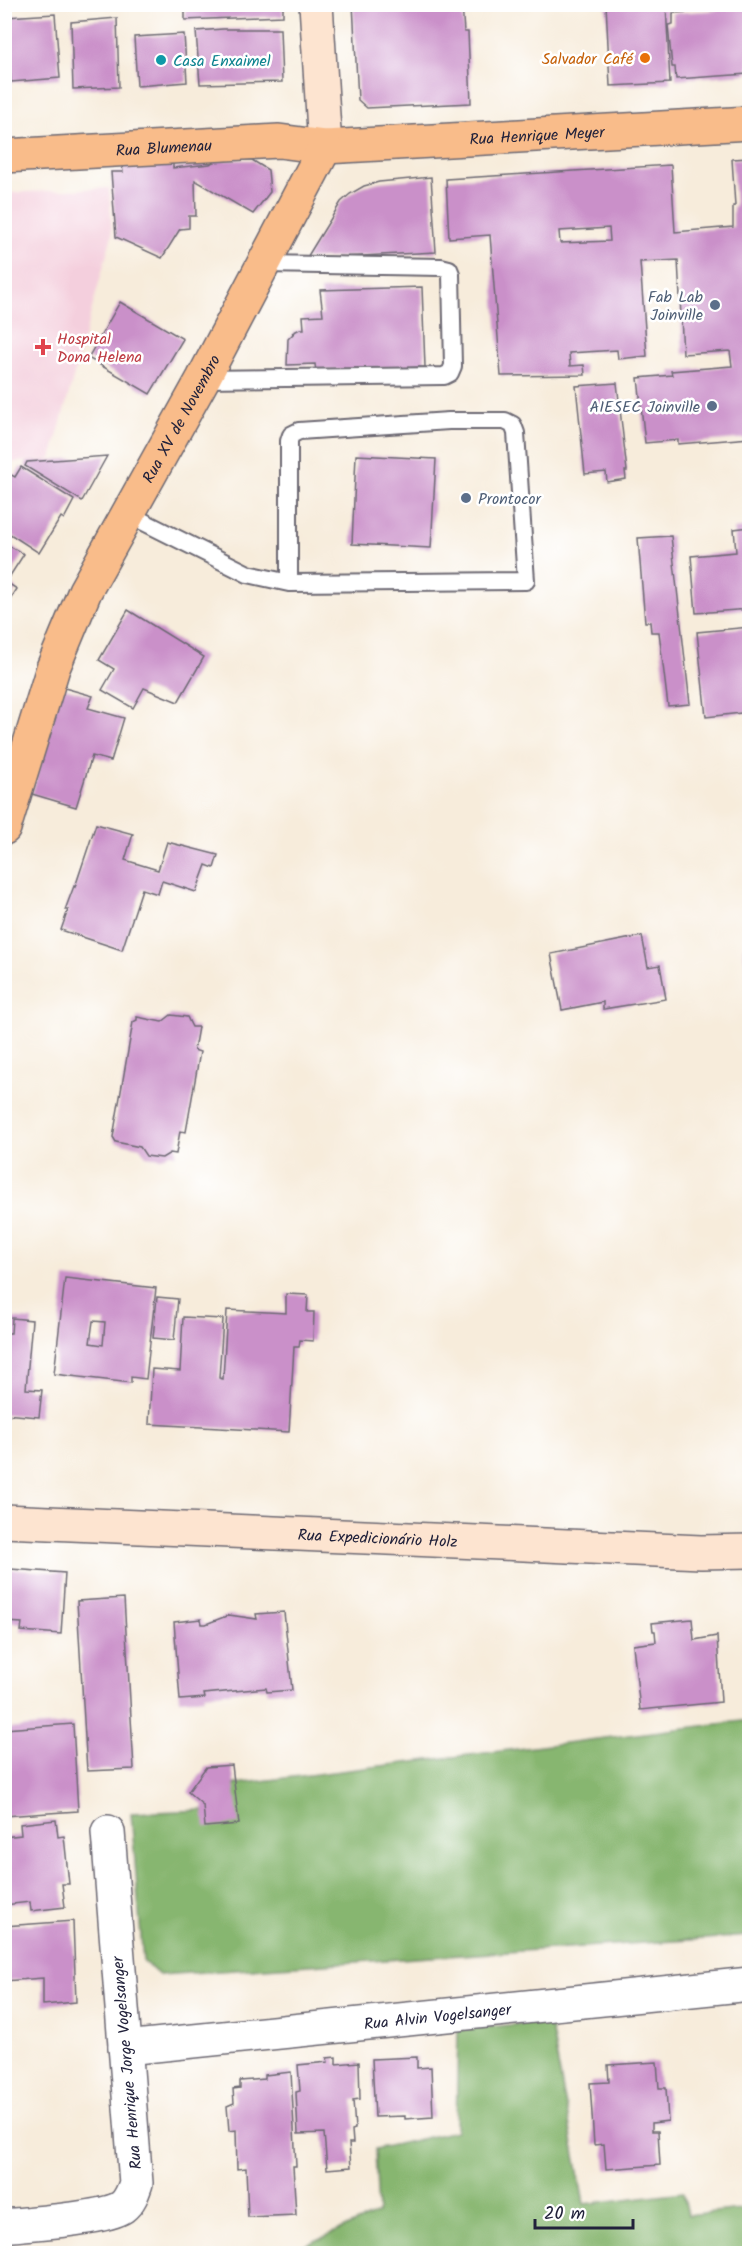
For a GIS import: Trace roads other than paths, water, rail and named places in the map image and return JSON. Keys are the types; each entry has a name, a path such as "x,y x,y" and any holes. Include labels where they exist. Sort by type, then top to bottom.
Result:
{"main road":[{"path":"316,4 325,147"},
{"name":"Rua Henrique Meyer","path":"325,147 750,123"},
{"name":"Rua Blumenau","path":"4,156 279,141 325,147"},
{"name":"Rua XV de Novembro","path":"4,828 37,716 67,630 85,591 203,379 325,147"},
{"name":"Rua Expedicionário Holz","path":"4,1521 701,1552 750,1551"}],"street":[{"name":"Rua Henrique Jorge Vogelsanger","path":"4,2226 103,2214 121,2207 133,2195 136,2183 108,1832"},
{"name":"Rua Alvin Vogelsanger","path":"125,2048 750,1984"}],"lane":[{"path":"203,379 432,376 450,373 453,366 453,355 451,274 448,269 441,267 263,264"},
{"path":"128,514 248,573 289,583 526,581 516,433 513,425 505,421 449,421 299,431 291,435 289,441 289,583"}],"place":[{"name":"Salvador Café","path":"645,58"},
{"name":"Casa Enxaimel","path":"161,60"},
{"name":"Fab Lab Joinville","path":"715,305"},
{"name":"Hospital Dona Helena","path":"43,347"},
{"name":"AIESEC Joinville","path":"712,406"},
{"name":"Prontocor","path":"466,498"}]}
